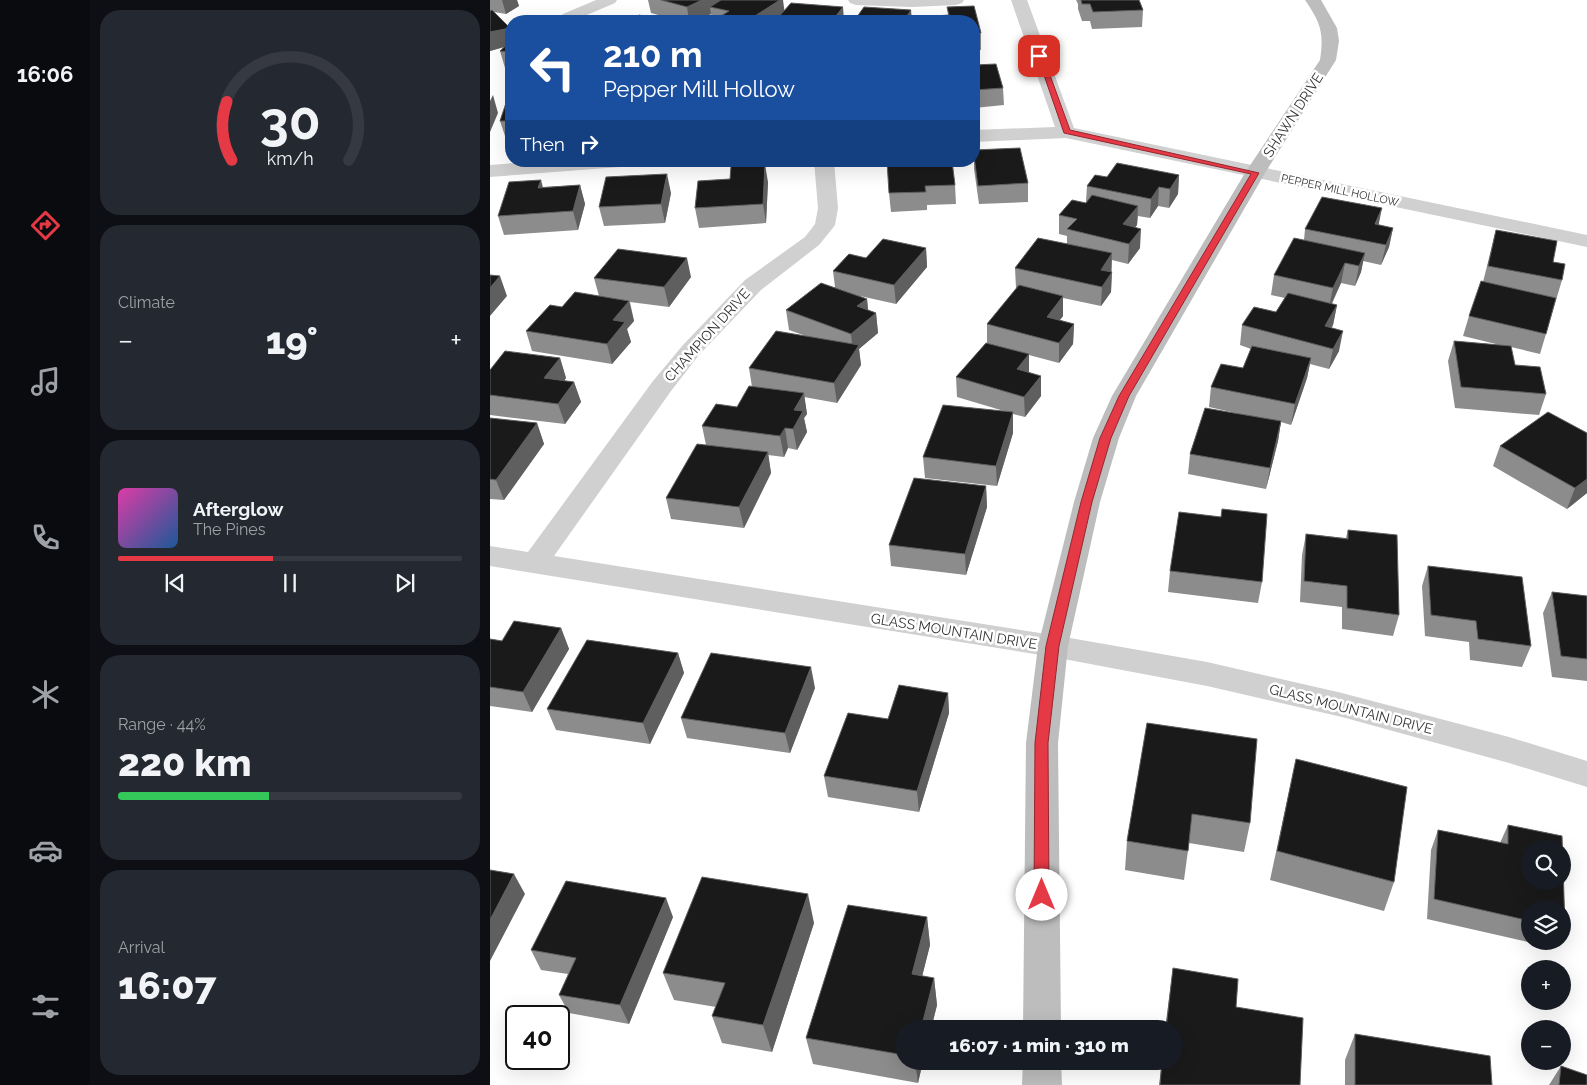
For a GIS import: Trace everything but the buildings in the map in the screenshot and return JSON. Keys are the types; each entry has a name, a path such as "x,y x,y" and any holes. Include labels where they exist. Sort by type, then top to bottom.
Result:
{"street":[{"path":"574,15 609,0"},
{"path":"856,0 912,2 956,0"},
{"path":"1019,0 1066,132"},
{"name":"SHAWN DRIVE","path":"1042,1020 1042,743 1052,646 1087,502 1106,438 1124,396 1255,173 1328,60 1331,38 1329,22 1312,0"},
{"name":"PEPPER MILL HOLLOW","path":"980,136 1066,132 1587,241"},
{"path":"490,171 542,167"},
{"name":"CHAMPION DRIVE","path":"534,563 662,386 691,350 753,285 812,241 825,224 828,208 825,167"},
{"name":"GLASS MOUNTAIN DRIVE","path":"490,556 1052,646 1207,674 1342,704 1509,750 1587,774"},
{"path":"1042,1070 1042,1085"}],"route":[{"path":"1039,56 1066,132 1255,173 1124,396 1106,438 1087,502 1052,646 1042,743 1042,895"}]}
